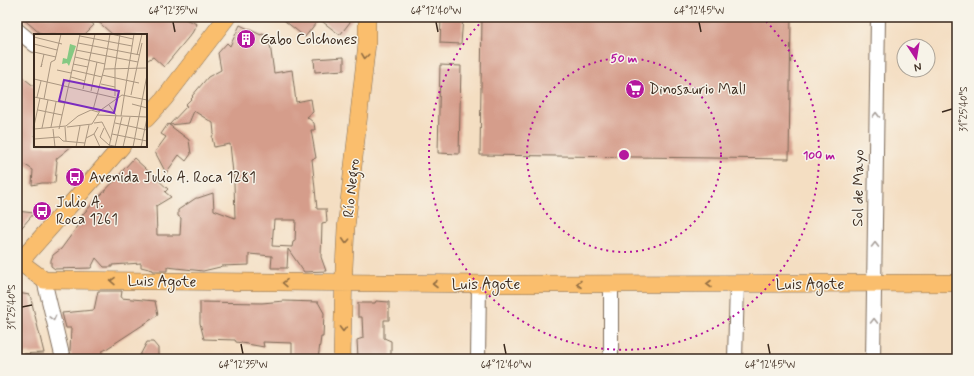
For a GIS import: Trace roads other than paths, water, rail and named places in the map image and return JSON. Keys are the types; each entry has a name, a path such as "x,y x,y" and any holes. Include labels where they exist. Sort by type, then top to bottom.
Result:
{"main road":[{"path":"216,32 224,17"},
{"path":"147,118 164,99 227,17"},
{"name":"Río Negro","path":"342,359 347,221 367,43 367,17"},
{"path":"44,280 19,264 121,147"},
{"name":"Luis Agote","path":"44,280 479,284 957,283"}],"street":[{"name":"Sol de Mayo","path":"873,359 878,17"},
{"path":"17,30 34,45"},
{"path":"44,280 63,359"},
{"path":"478,359 479,284"},
{"path":"611,284 611,359"},
{"path":"735,359 737,284"}],"place":[{"name":"Gabo Colchones","path":"246,39"},
{"name":"Dinosaurio Mall","path":"635,89"},
{"name":"Avenida Julio A. Roca 1281","path":"75,177"},
{"name":"Julio A. Roca 1261","path":"42,211"}]}
